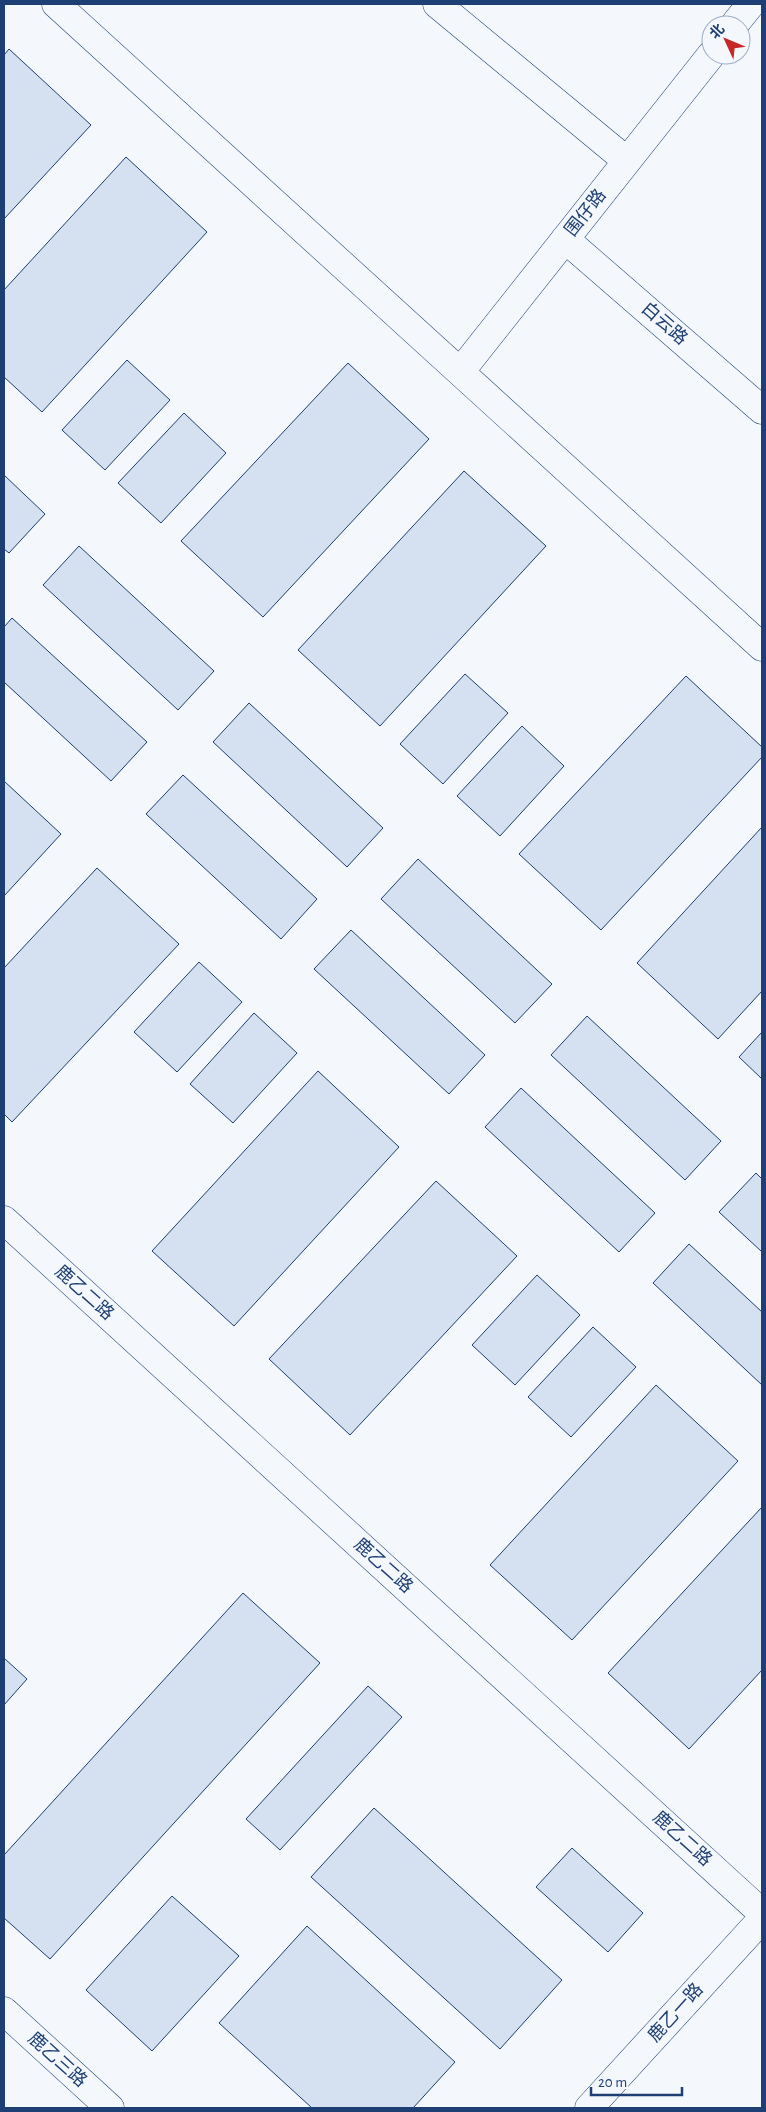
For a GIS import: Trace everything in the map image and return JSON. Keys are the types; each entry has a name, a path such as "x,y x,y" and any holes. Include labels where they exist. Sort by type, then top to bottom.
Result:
{"street":[{"path":"56,4 762,647"},
{"path":"437,4 627,161"},
{"path":"742,15 751,4"},
{"name":"围仔路","path":"460,372 703,65"},
{"name":"白云路","path":"565,239 762,410"},
{"name":"鹿乙二路","path":"4,1220 762,1913"},
{"name":"鹿乙一路","path":"589,2108 762,1919"},
{"name":"鹿乙三路","path":"4,2011 110,2108"}],"building":[{"path":"9,49 91,125 4,219 4,55"},
{"path":"126,157 207,232 42,412 4,377 4,290"},
{"path":"127,360 170,400 105,470 62,430"},
{"path":"348,363 429,439 263,617 181,541"},
{"path":"184,413 226,453 161,523 118,483"},
{"path":"464,471 546,546 380,726 298,650"},
{"path":"4,475 45,514 9,553 4,549"},
{"path":"79,546 214,671 178,710 43,585"},
{"path":"12,618 147,742 111,781 4,682 4,627"},
{"path":"465,674 508,713 443,784 400,744"},
{"path":"686,676 762,747 762,757 601,930 519,854"},
{"path":"249,703 383,828 347,867 213,742"},
{"path":"522,726 564,766 500,836 457,796"},
{"path":"183,775 317,899 281,939 146,814"},
{"path":"4,781 61,834 4,896"},
{"path":"762,827 762,991 718,1039 637,963"},
{"path":"418,859 552,984 515,1023 381,899"},
{"path":"97,868 179,944 12,1122 4,1114 4,968"},
{"path":"351,930 485,1055 449,1094 314,969"},
{"path":"199,962 242,1002 177,1072 134,1032"},
{"path":"254,1013 297,1053 233,1123 190,1084"},
{"path":"587,1016 721,1141 685,1180 551,1055"},
{"path":"762,1032 762,1079 739,1057"},
{"path":"318,1071 399,1147 234,1326 152,1251"},
{"path":"521,1088 655,1213 619,1252 485,1127"},
{"path":"756,1173 762,1179 762,1252 719,1212"},
{"path":"436,1181 517,1256 350,1435 269,1359"},
{"path":"689,1244 762,1312 762,1385 653,1283"},
{"path":"537,1275 580,1315 515,1385 472,1345"},
{"path":"593,1327 636,1367 571,1437 528,1397"},
{"path":"656,1385 738,1461 572,1640 490,1565"},
{"path":"762,1507 762,1670 689,1749 608,1673"},
{"path":"243,1593 320,1663 50,1959 4,1918 4,1855"},
{"path":"4,1658 27,1679 4,1705"},
{"path":"368,1686 402,1717 280,1850 246,1819"},
{"path":"374,1808 562,1980 500,2049 311,1877"},
{"path":"572,1848 643,1913 608,1952 536,1887"},
{"path":"172,1896 239,1956 152,2051 86,1990"},
{"path":"307,1926 455,2062 413,2108 312,2108 219,2023"}]}
